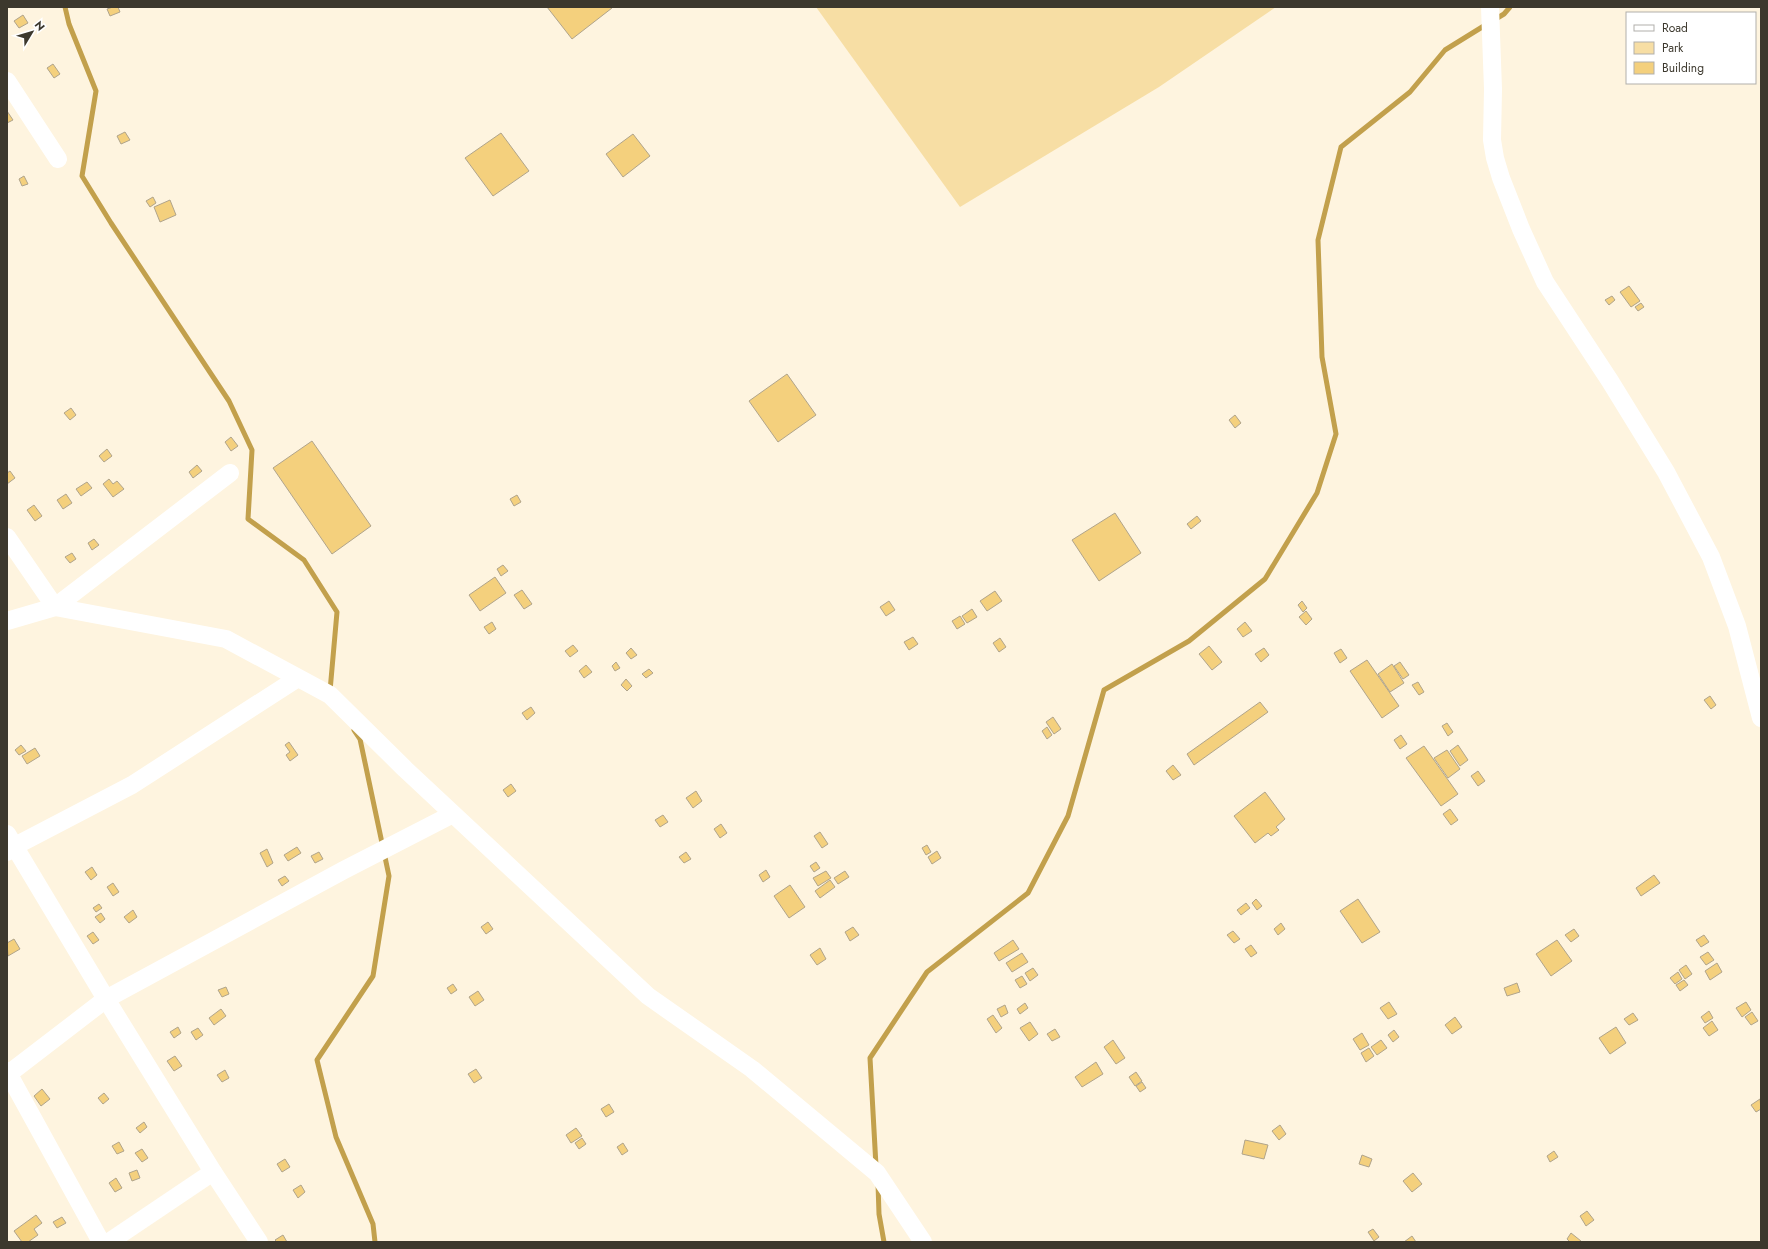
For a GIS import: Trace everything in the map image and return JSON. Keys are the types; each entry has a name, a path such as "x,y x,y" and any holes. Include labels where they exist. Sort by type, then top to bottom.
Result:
{"street":[{"path":"1490,7 1493,89 1492,140 1495,158 1501,178 1545,282 1610,380 1666,472 1711,557 1737,626 1761,718"},
{"path":"7,81 58,159"},
{"path":"7,621 55,607 230,473"},
{"path":"7,537 55,607 226,639 330,695 453,814 648,996 752,1068 877,1173 923,1242"},
{"path":"259,1242 213,1172 10,844 132,785 298,678"},
{"path":"101,1242 8,1073 106,999 351,867 453,814"},
{"path":"109,1242 213,1172"}],"green space":[{"path":"816,7 1276,7 1159,87 960,207"}],"building":[{"path":"118,7 120,12 110,16 107,9"},
{"path":"547,7 612,7 612,8 572,39"},
{"path":"23,15 28,23 19,28 14,21"},
{"path":"53,64 60,74 54,78 47,68"},
{"path":"7,111 13,120 7,123"},
{"path":"125,132 130,140 121,144 117,136"},
{"path":"501,133 529,171 493,196 465,158"},
{"path":"633,134 650,156 623,177 606,154"},
{"path":"24,176 28,184 22,186 19,179"},
{"path":"153,197 156,203 150,207 146,201"},
{"path":"170,200 176,215 160,222 154,207"},
{"path":"1629,286 1640,301 1631,307 1620,292"},
{"path":"1612,296 1615,300 1609,305 1605,300"},
{"path":"1641,303 1644,307 1638,311 1635,307"},
{"path":"787,374 816,415 778,442 749,401"},
{"path":"71,408 76,415 70,420 64,413"},
{"path":"1235,415 1241,423 1235,428 1229,420"},
{"path":"231,437 238,446 231,451 225,442"},
{"path":"312,441 371,526 332,554 273,468"},
{"path":"107,449 112,456 104,462 99,456"},
{"path":"197,465 202,471 193,478 189,472"},
{"path":"10,471 15,478 7,484 7,473"},
{"path":"109,479 113,484 117,481 124,489 113,497 103,484"},
{"path":"87,482 92,488 81,496 76,489"},
{"path":"66,494 72,503 63,509 57,500"},
{"path":"517,495 521,502 514,506 510,499"},
{"path":"34,505 42,516 35,521 27,510"},
{"path":"1115,513 1141,553 1099,581 1072,540"},
{"path":"1197,516 1201,521 1191,529 1187,524"},
{"path":"94,539 99,545 92,550 88,543"},
{"path":"72,553 76,559 70,563 65,557"},
{"path":"503,565 508,571 501,576 497,569"},
{"path":"495,577 506,593 480,611 469,595"},
{"path":"522,590 532,604 524,609 514,595"},
{"path":"995,591 1002,601 987,611 980,601"},
{"path":"889,601 895,610 886,616 880,607"},
{"path":"1302,601 1307,608 1303,612 1298,605"},
{"path":"972,609 977,617 967,623 962,616"},
{"path":"1306,611 1312,619 1306,625 1299,617"},
{"path":"960,616 965,624 957,629 952,621"},
{"path":"492,622 496,629 489,634 484,627"},
{"path":"1245,622 1252,631 1243,637 1237,629"},
{"path":"913,637 918,644 909,650 904,642"},
{"path":"1000,638 1006,647 999,652 993,643"},
{"path":"573,645 578,651 570,657 565,651"},
{"path":"1209,646 1222,662 1212,670 1199,654"},
{"path":"631,648 637,655 631,659 626,653"},
{"path":"1264,648 1269,655 1261,662 1255,654"},
{"path":"1341,649 1347,658 1340,663 1334,653"},
{"path":"1367,660 1399,706 1382,718 1350,671"},
{"path":"616,662 620,668 615,671 612,666"},
{"path":"1400,662 1409,675 1403,679 1394,666"},
{"path":"1392,664 1404,683 1390,692 1378,674"},
{"path":"586,665 592,672 584,678 579,671"},
{"path":"649,669 653,673 646,678 642,674"},
{"path":"626,679 632,686 627,691 621,685"},
{"path":"1418,682 1424,692 1419,695 1412,685"},
{"path":"1710,696 1716,705 1711,709 1704,700"},
{"path":"1260,702 1268,712 1194,765 1187,754"},
{"path":"531,707 535,713 527,720 522,713"},
{"path":"1053,717 1061,729 1054,734 1046,722"},
{"path":"1447,723 1453,732 1448,736 1442,726"},
{"path":"1047,727 1052,735 1047,739 1042,731"},
{"path":"1401,735 1407,744 1400,749 1394,740"},
{"path":"289,742 298,755 290,761 286,755 290,752 285,745"},
{"path":"21,745 26,751 19,755 15,750"},
{"path":"1458,745 1468,760 1460,766 1450,751"},
{"path":"1424,746 1458,794 1441,806 1406,758"},
{"path":"35,748 40,756 27,764 22,756"},
{"path":"1447,750 1460,769 1448,778 1434,758"},
{"path":"1173,765 1181,775 1173,780 1166,771"},
{"path":"1478,771 1485,781 1478,786 1471,776"},
{"path":"511,784 516,791 508,797 503,790"},
{"path":"696,791 702,801 693,808 686,798"},
{"path":"1265,792 1285,819 1276,827 1279,830 1271,836 1268,833 1255,843 1234,816"},
{"path":"1450,809 1458,820 1451,825 1443,814"},
{"path":"663,815 668,822 660,827 655,820"},
{"path":"721,824 727,833 720,838 714,829"},
{"path":"820,832 828,844 822,848 814,836"},
{"path":"927,845 931,852 926,855 922,848"},
{"path":"297,847 301,853 288,861 284,855"},
{"path":"267,849 273,863 267,867 260,853"},
{"path":"937,851 941,858 932,864 928,857"},
{"path":"319,852 323,859 315,863 311,856"},
{"path":"686,852 691,859 684,863 679,857"},
{"path":"816,862 820,868 814,872 810,866"},
{"path":"92,867 97,875 91,880 85,872"},
{"path":"766,870 770,877 763,882 759,875"},
{"path":"826,871 831,878 818,886 813,878"},
{"path":"845,871 849,877 838,884 834,878"},
{"path":"1654,875 1660,883 1641,896 1636,888"},
{"path":"285,876 289,881 282,886 278,880"},
{"path":"830,880 835,887 820,898 815,891"},
{"path":"113,883 119,892 113,896 107,887"},
{"path":"790,885 805,907 789,918 774,896"},
{"path":"1256,899 1262,906 1257,910 1252,903"},
{"path":"1358,899 1380,932 1362,943 1340,911"},
{"path":"1246,903 1250,908 1241,915 1237,910"},
{"path":"99,904 102,908 96,912 93,908"},
{"path":"133,910 137,917 129,923 124,917"},
{"path":"101,913 105,919 100,923 95,917"},
{"path":"488,922 493,929 486,934 481,927"},
{"path":"1281,923 1285,929 1278,935 1274,929"},
{"path":"853,927 859,935 850,941 845,932"},
{"path":"1574,929 1579,936 1571,942 1565,935"},
{"path":"1233,931 1240,939 1234,943 1227,935"},
{"path":"93,932 99,940 93,944 87,936"},
{"path":"1704,935 1709,942 1701,947 1696,940"},
{"path":"14,939 20,949 8,956 7,943"},
{"path":"1013,940 1019,949 999,961 994,953"},
{"path":"1557,940 1572,961 1551,976 1536,954"},
{"path":"1251,945 1257,953 1251,957 1245,949"},
{"path":"820,948 826,959 817,965 810,955"},
{"path":"1708,952 1714,960 1706,965 1700,957"},
{"path":"1022,953 1028,962 1012,972 1006,963"},
{"path":"1717,963 1722,972 1710,980 1705,971"},
{"path":"1686,965 1692,974 1685,979 1679,970"},
{"path":"1033,968 1038,975 1030,981 1025,973"},
{"path":"1678,972 1682,979 1675,984 1670,978"},
{"path":"1022,976 1027,984 1020,988 1015,980"},
{"path":"1684,980 1688,985 1680,991 1676,985"},
{"path":"1517,983 1520,992 1507,996 1504,988"},
{"path":"453,984 457,990 451,994 447,988"},
{"path":"226,987 229,994 222,997 218,990"},
{"path":"478,991 484,1000 475,1006 469,997"},
{"path":"1389,1002 1397,1014 1388,1019 1380,1008"},
{"path":"1746,1002 1751,1010 1742,1017 1736,1008"},
{"path":"1025,1003 1028,1008 1020,1014 1017,1009"},
{"path":"1005,1005 1008,1013 1001,1017 997,1009"},
{"path":"221,1009 226,1016 214,1025 209,1018"},
{"path":"1709,1011 1713,1018 1705,1023 1701,1017"},
{"path":"1752,1012 1758,1021 1751,1025 1745,1017"},
{"path":"1633,1013 1638,1020 1629,1025 1624,1019"},
{"path":"993,1015 1002,1028 996,1033 987,1019"},
{"path":"1455,1017 1462,1027 1452,1034 1445,1025"},
{"path":"1712,1021 1718,1030 1709,1036 1703,1028"},
{"path":"1030,1022 1038,1034 1029,1041 1020,1028"},
{"path":"178,1027 181,1033 174,1038 170,1032"},
{"path":"1616,1027 1626,1043 1610,1054 1599,1038"},
{"path":"198,1028 203,1035 196,1040 191,1032"},
{"path":"1055,1029 1060,1037 1052,1041 1047,1034"},
{"path":"1394,1030 1399,1037 1393,1042 1388,1035"},
{"path":"1362,1033 1369,1045 1360,1050 1353,1039"},
{"path":"1113,1040 1125,1058 1116,1064 1104,1047"},
{"path":"1381,1040 1387,1048 1377,1055 1371,1047"},
{"path":"1369,1048 1374,1056 1366,1062 1361,1053"},
{"path":"175,1056 182,1066 174,1071 167,1061"},
{"path":"1096,1062 1103,1074 1082,1087 1075,1077"},
{"path":"476,1069 482,1078 474,1083 468,1074"},
{"path":"225,1070 229,1078 222,1082 217,1075"},
{"path":"1136,1072 1142,1081 1135,1086 1129,1077"},
{"path":"1142,1082 1146,1088 1140,1092 1136,1086"},
{"path":"42,1089 50,1099 41,1106 34,1096"},
{"path":"104,1093 109,1099 103,1104 98,1098"},
{"path":"1760,1099 1761,1109 1756,1112 1751,1105"},
{"path":"609,1104 614,1112 606,1117 601,1109"},
{"path":"144,1122 147,1127 140,1133 136,1128"},
{"path":"1280,1125 1286,1134 1279,1140 1272,1131"},
{"path":"576,1128 582,1136 571,1143 566,1135"},
{"path":"582,1138 586,1144 579,1149 575,1143"},
{"path":"1245,1140 1268,1145 1264,1159 1242,1154"},
{"path":"119,1142 124,1151 117,1154 112,1146"},
{"path":"623,1143 628,1151 622,1155 617,1147"},
{"path":"142,1149 148,1158 142,1162 135,1153"},
{"path":"1554,1151 1558,1157 1550,1162 1547,1156"},
{"path":"1362,1155 1372,1159 1369,1167 1359,1164"},
{"path":"285,1159 290,1167 282,1172 277,1164"},
{"path":"137,1170 140,1178 132,1181 129,1173"},
{"path":"1413,1173 1422,1184 1412,1192 1403,1181"},
{"path":"116,1178 122,1188 115,1192 109,1183"},
{"path":"301,1185 305,1192 298,1198 293,1190"},
{"path":"1587,1211 1594,1220 1586,1226 1580,1216"},
{"path":"36,1215 42,1223 34,1229 38,1235 28,1242 22,1242 14,1231"},
{"path":"62,1217 66,1223 57,1228 53,1222"},
{"path":"1373,1229 1379,1237 1374,1241 1368,1232"},
{"path":"1571,1233 1581,1241 1570,1242 1567,1239"},
{"path":"283,1235 287,1242 277,1242 275,1240"},
{"path":"1412,1236 1416,1242 1404,1242"}],"waterway":[{"path":"65,7 69,24 96,91 82,176 111,223 229,401 252,450 248,519 304,560 337,612 330,691"},
{"path":"1494,20 1504,14 1510,7"},
{"path":"876,1166 870,1058 927,972 1028,893 1068,816 1104,690 1189,641 1265,579 1317,493 1336,434 1322,357 1318,240 1341,147 1410,92 1445,50 1487,24"},
{"path":"354,730 360,739 389,876 373,976 317,1060 336,1137 373,1224 375,1242"},
{"path":"878,1184 879,1214 884,1242"}]}
